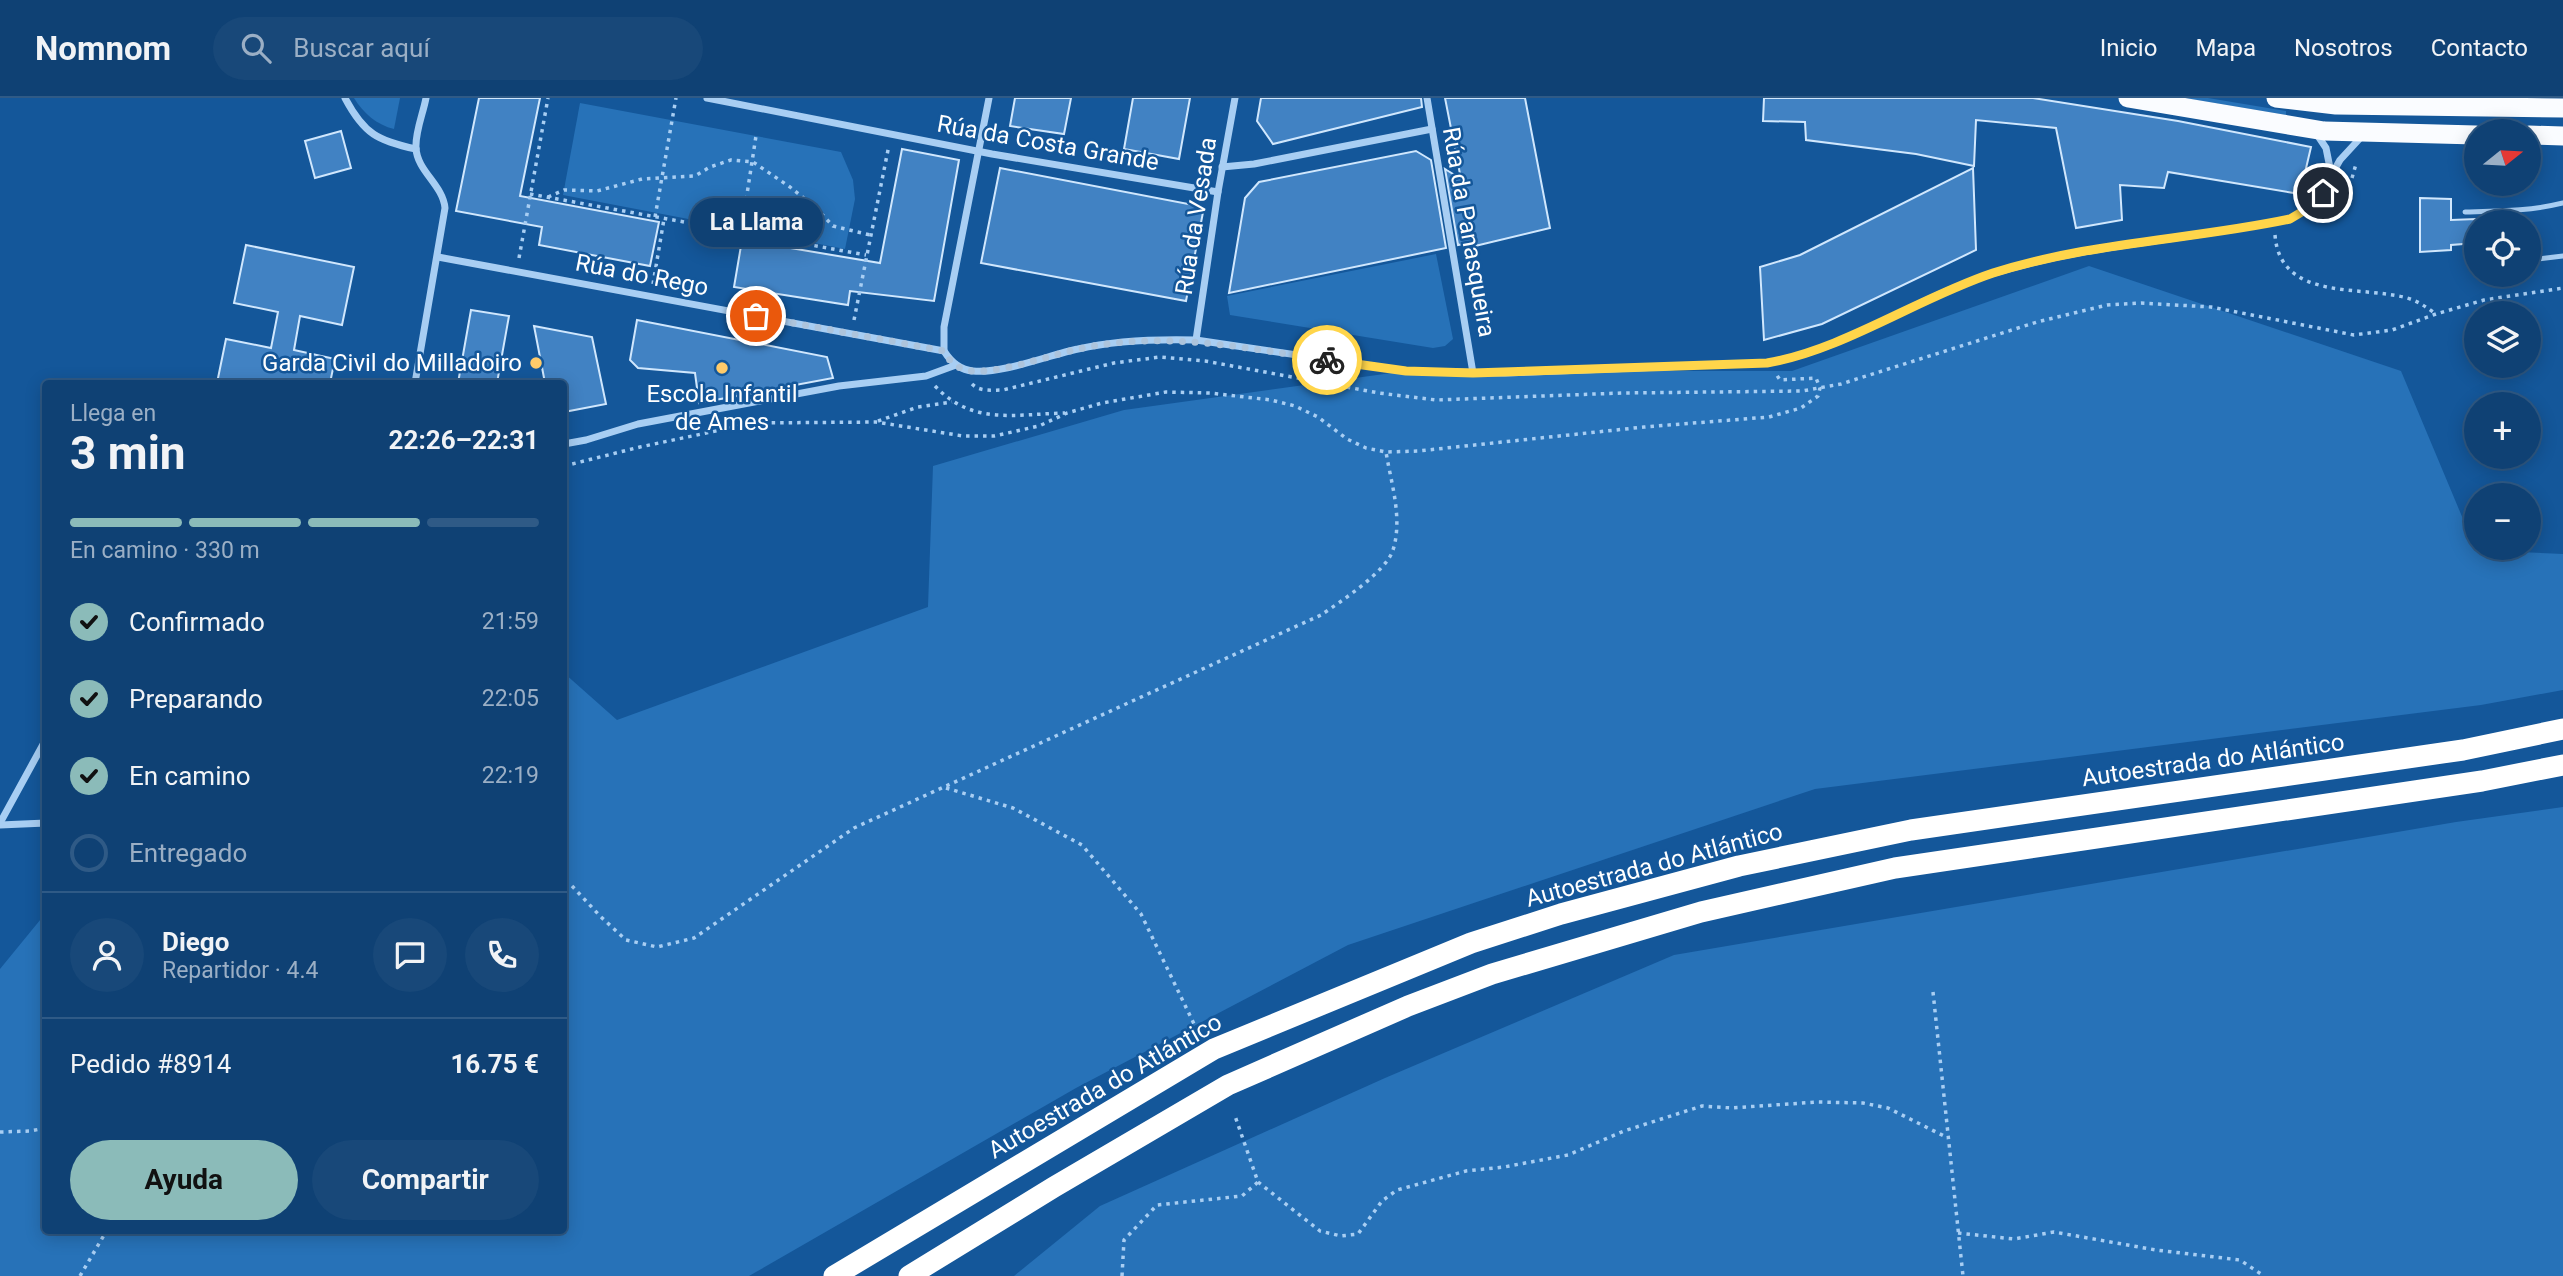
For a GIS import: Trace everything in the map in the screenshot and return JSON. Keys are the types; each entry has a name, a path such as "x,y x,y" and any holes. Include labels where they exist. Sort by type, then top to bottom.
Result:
{"highway":[{"path":"2128,98 2340,132 2464,135"},
{"path":"2276,98 2347,105 2563,108"},
{"path":"2541,135 2563,136"},
{"name":"Autoestrada do Atlántico","path":"834,1276 1214,1049 1471,943 1562,914 1739,866 1911,830 2463,750 2563,729"},
{"path":"909,1276 1228,1085 1408,1006 1492,974 1701,912 1895,868 2482,781 2563,765"}],"street":[{"path":"345,98 366,129 376,137 388,143 416,149"},
{"path":"416,380 445,208 444,199 424,168 416,149 426,98"},
{"name":"Rúa da Costa Grande","path":"707,98 979,151 1218,192"},
{"path":"959,367 944,351 944,327 989,98"},
{"name":"Rúa da Vesada","path":"1196,340 1235,98"},
{"name":"Rúa da Panasqueira","path":"1427,98 1473,373"},
{"path":"1222,167 1254,164 1432,129"},
{"path":"2313,129 2326,148 2331,174"},
{"path":"567,443 638,424 839,386 926,376 959,367 983,372 1102,344 1166,339 1196,340 1406,371 1473,373 1767,363 1807,354 1965,283 2033,262 2114,246 2275,222 2302,213 2315,204 2331,174 2365,133"},
{"name":"Rúa do Rego","path":"438,257 944,351"},
{"path":"42,747 0,824 42,823"}],"lane":[{"path":"2524,210 2563,203"},
{"path":"2541,259 2563,256"}],"path":[{"path":"516,271 548,98"},
{"path":"654,217 676,98"},
{"path":"851,334 892,133"},
{"path":"741,233 757,136"},
{"path":"548,197 564,190 597,191 642,179 695,176 710,167 731,160 752,162 790,187 833,226 870,235"},
{"path":"530,194 866,256"},
{"path":"651,296 664,218"},
{"path":"2275,222 2276,240 2281,255 2291,270 2307,282 2329,288 2407,298 2435,313"},
{"path":"959,367 976,388 990,391 1037,383 1114,363 1160,357 1436,400 1622,393 1788,391 1820,388 1863,377 2037,322 2107,305 2141,303 2211,307 2354,335 2392,330 2435,313 2484,299 2563,288"},
{"path":"567,465 754,423 876,422 963,436 994,436 1039,426 1067,413 1102,403 1166,392 1210,393 1271,400 1295,406 1318,417 1347,439 1386,452 1769,417 1811,403 1818,396 1820,388 1816,378 1780,380 1767,363"},
{"path":"926,376 952,402 982,414 1067,413"},
{"path":"876,422 918,407 952,402"},
{"path":"567,879 626,940 657,947 694,938 853,828 1321,615 1363,587 1393,552 1397,517 1386,452"},
{"path":"944,788 1013,808 1082,845 1141,914 1195,1026"},
{"path":"1933,992 1963,1276"},
{"path":"1235,1116 1258,1182 1320,1231 1340,1236 1359,1234 1382,1201 1397,1190 1466,1171 1568,1155 1625,1131 1702,1106 1731,1108 1818,1102 1863,1104 1888,1108 1948,1138"},
{"path":"0,1132 42,1129"},
{"path":"1122,1276 1124,1240 1157,1205 1242,1196 1258,1182"},
{"path":"1958,1233 2014,1239 2054,1232 2156,1250 2240,1260 2264,1276"},
{"path":"80,1276 105,1234"}],"shaded area":[{"path":"354,98 400,98 394,129 371,118"},
{"path":"2184,98 2208,98 2286,111 2286,115"},
{"path":"580,103 841,152 853,180 855,199 845,249 563,195"},
{"path":"1436,254 1453,339 1445,346 1433,348 1230,315 1227,296"},
{"path":"2089,266 2401,371 2464,521 2464,560 2541,560 2541,553 2563,554 2563,690 2481,705 1815,789 1348,945 1076,1088 749,1276 0,1276 0,969 42,918 42,1234 567,1234 567,676 617,720 928,607 933,466 1124,410 1406,371 1792,371"},
{"path":"2563,807 2563,1276 1014,1276 1100,1206 1385,1078 1674,955 2456,822"}],"building":[{"path":"479,98 540,98 520,196 659,222 650,266 539,245 542,227 456,211"},
{"path":"1015,98 1071,98 1064,134 1010,126"},
{"path":"1133,98 1190,98 1179,159 1124,149"},
{"path":"1261,98 1421,98 1422,107 1273,144 1257,121"},
{"path":"1445,98 1525,98 1550,228 1475,246 1474,242 1458,245 1445,169 1461,179"},
{"path":"1764,98 2033,98 2178,121 2311,147 2300,194 2168,172 2164,188 2120,185 2122,220 2076,228 2056,128 1976,120 1974,166 1916,154 1806,140 1805,122 1763,121"},
{"path":"341,131 351,168 315,178 305,141"},
{"path":"902,149 959,160 934,301 850,291 848,305 734,287 742,240 880,263"},
{"path":"1416,151 1431,160 1446,248 1229,293 1245,198 1259,182"},
{"path":"1000,168 1204,207 1186,301 981,263"},
{"path":"1973,168 1976,250 1822,324 1764,340 1760,267 1800,255"},
{"path":"2420,198 2451,199 2451,220 2464,219 2464,244 2451,245 2451,250 2420,252"},
{"path":"246,245 354,267 342,325 300,316 294,350 335,359 331,380 218,380 226,339 271,348 278,312 234,303"},
{"path":"471,310 509,316 498,380 459,380"},
{"name":"Escola Infantil de Ames","path":"637,320 827,357 833,378 699,403 695,373 638,368 630,360"},
{"path":"534,326 592,337 606,404 567,411 567,380 544,380"}],"way so far":[{"path":"756,316 944,351 948,359 972,372 998,369 1102,344 1166,339 1196,340 1327,360"}],"place":[{"name":"La Llama","path":"756,316"},
{"name":"Garda Civil do Milladoiro","path":"536,363"},
{"name":"Escola Infantil de Ames","path":"722,368"}],"route":[{"path":"1327,360 1406,371 1473,373 1767,363 1807,354 1950,289 1994,273 2075,253 2290,219 2315,204 2323,193"}]}
